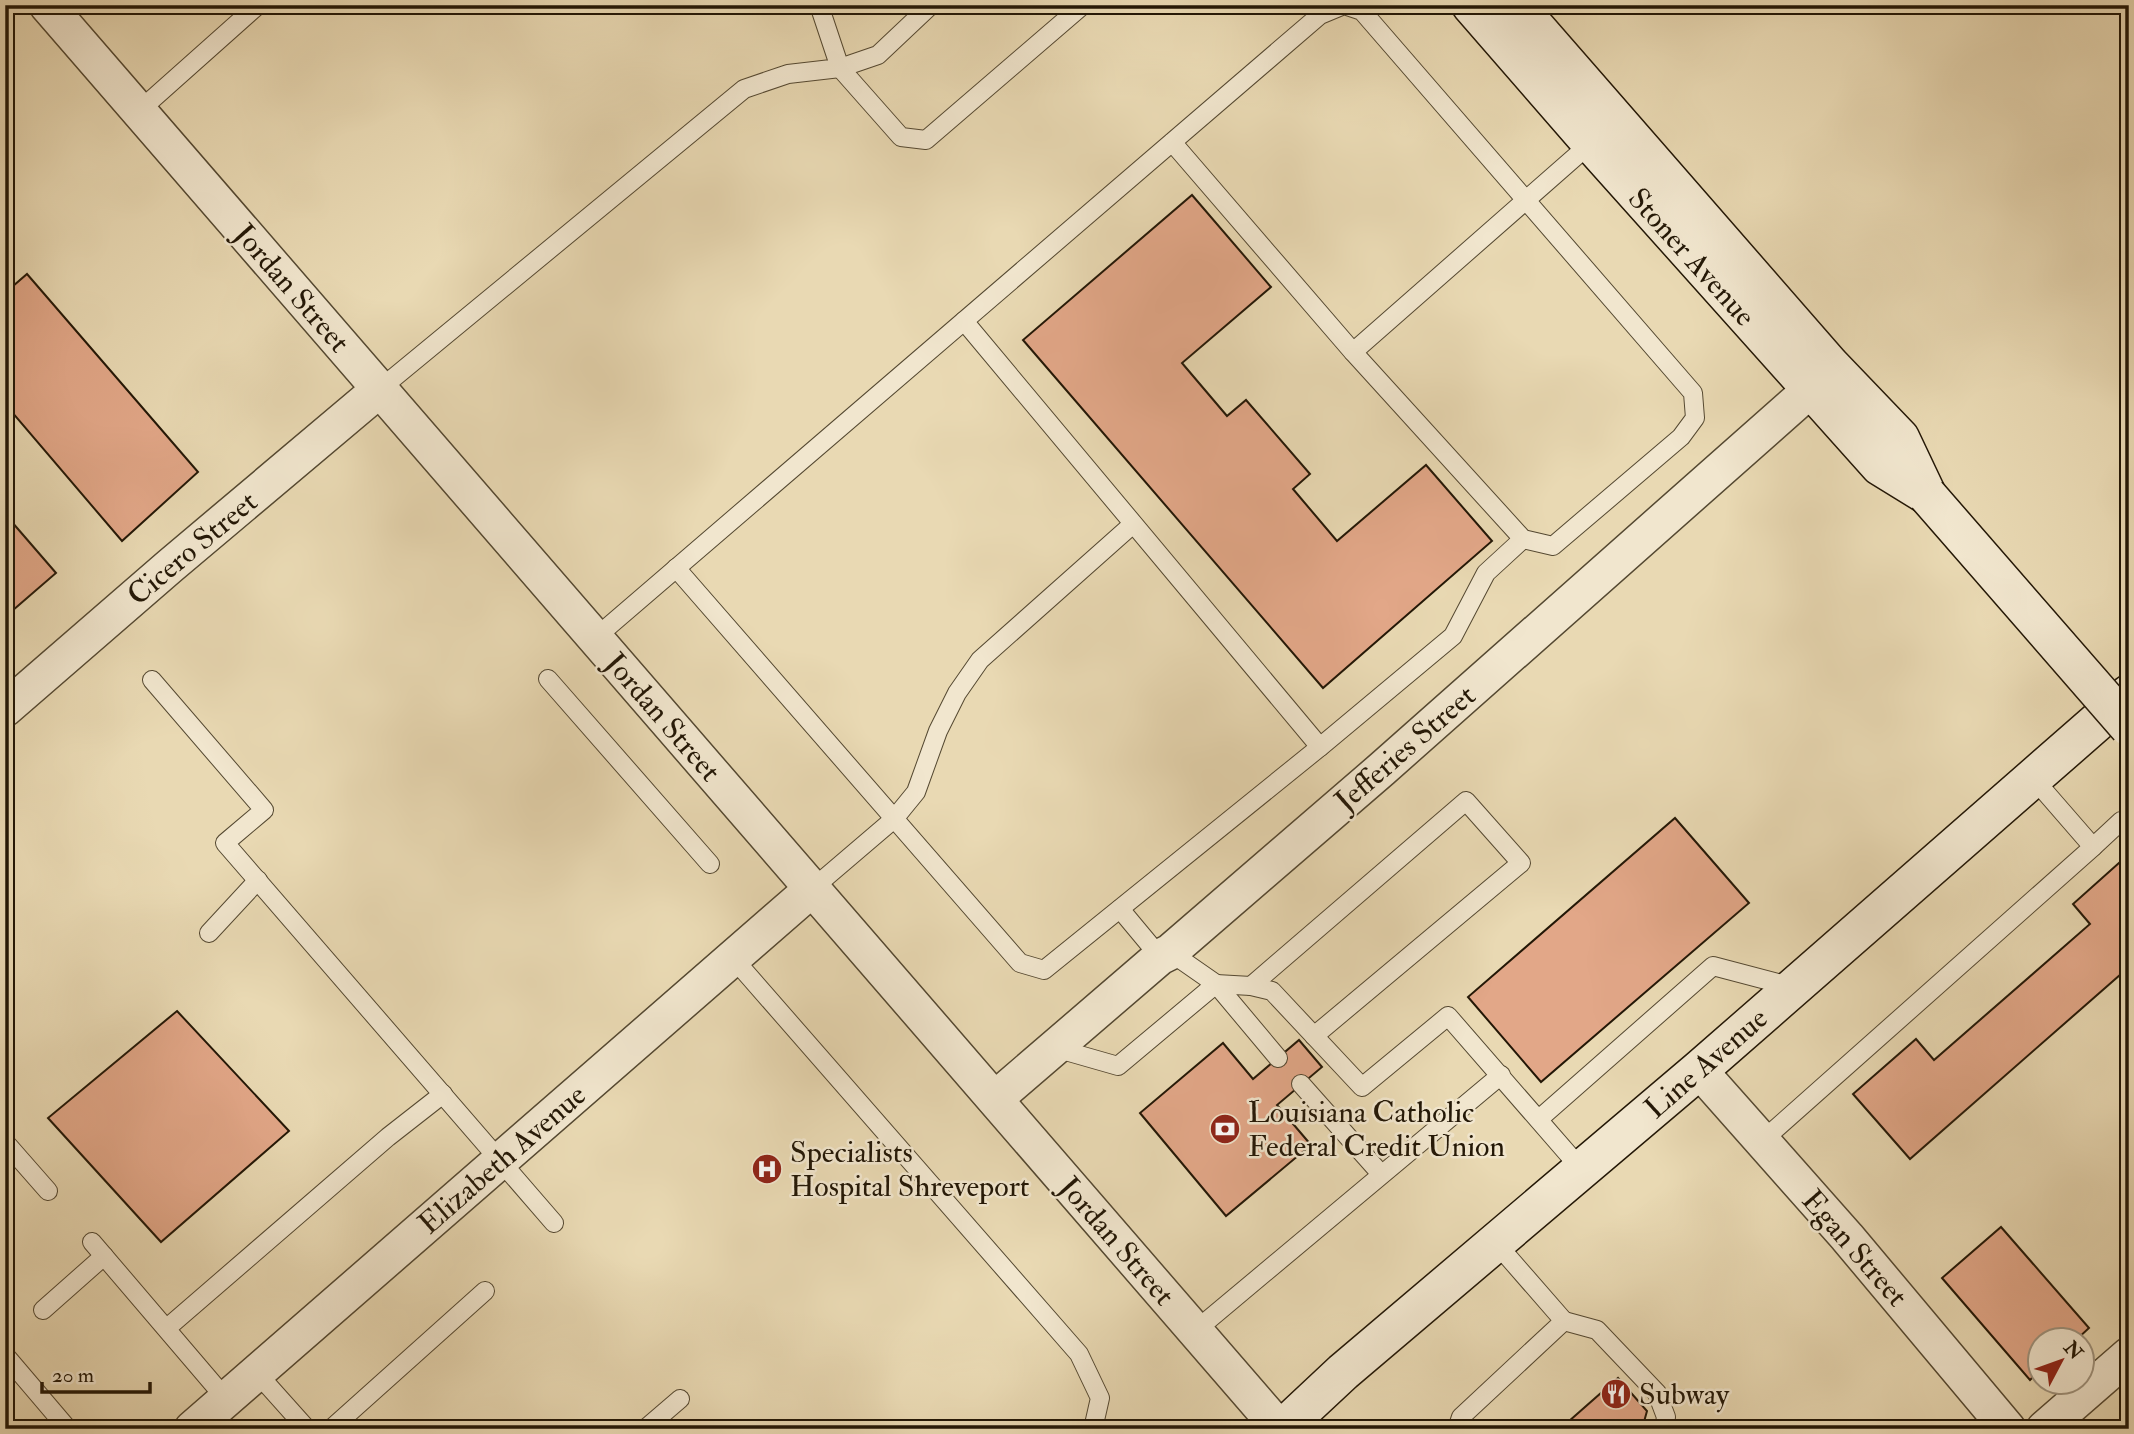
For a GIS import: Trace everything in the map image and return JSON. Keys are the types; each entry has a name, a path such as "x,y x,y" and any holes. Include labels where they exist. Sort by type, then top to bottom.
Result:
{"street":[{"name":"Jordan Street","path":"47,5 1281,1429"},
{"name":"Stoner Avenue","path":"1471,5 1880,466 1927,495"},
{"name":"Stoner Avenue","path":"1516,5 1830,365 1900,439 1927,495 2129,727"},
{"name":"Cicero Street","path":"5,709 380,389"},
{"name":"Jefferies Street","path":"995,1099 1382,769 1810,390"},
{"name":"Line Avenue","path":"1281,1429 1343,1372 1699,1070 2129,694"},
{"name":"Elizabeth Avenue","path":"192,1429 812,889"},
{"name":"Egan Street","path":"1699,1070 1846,1237 2008,1429"},
{"path":"2043,1429 2129,1355"}],"lane":[{"path":"139,111 258,5"},
{"path":"819,5 840,68 901,137 926,139 1083,5"},
{"path":"380,389 744,89 788,74 840,68 878,55 931,5"},
{"path":"595,638 676,568 964,321 1172,142 1320,15 1344,5 1362,11 1693,393 1695,418 1681,437 1553,546 1523,539 1353,352 1172,142"},
{"path":"1353,352 1591,143"},
{"path":"964,321 1320,747"},
{"path":"812,889 894,819 916,792 944,718 957,693 980,660 1133,524"},
{"path":"676,568 1020,963 1044,970 1320,747 1452,636 1486,573 1523,539"},
{"path":"548,679 710,864"},
{"path":"152,680 264,810 225,843 554,1223"},
{"path":"2033,778 2093,847"},
{"path":"1251,986 1466,801 1521,863 1314,1036"},
{"path":"1762,1141 2121,821"},
{"path":"209,933 258,880"},
{"path":"1120,909 1165,955 1216,984 1278,1058"},
{"path":"733,958 1079,1354 1100,1398 1093,1429"},
{"path":"1539,1119 1713,966 1793,987"},
{"path":"1055,1048 1118,1066 1216,984 1251,986 1272,991 1362,1087 1448,1016 1582,1170"},
{"path":"1195,1331 1501,1075"},
{"path":"1301,1084 1381,1174"},
{"path":"167,1328 387,1137 443,1094"},
{"path":"5,1142 48,1191"},
{"path":"92,1242 226,1399"},
{"path":"1496,1243 1564,1321 1597,1330 1657,1393 1666,1417 1664,1429"},
{"path":"43,1310 104,1256"},
{"path":"331,1429 485,1291"},
{"path":"1457,1429 1461,1416 1564,1321"},
{"path":"5,1355 68,1429"},
{"path":"256,1373 307,1429"},
{"path":"645,1429 680,1399"}],"building":[{"path":"1192,195 1271,287 1182,363 1227,416 1246,400 1310,474 1293,489 1337,541 1426,465 1492,541 1323,688 1023,340"},
{"path":"27,274 198,472 122,541 5,404 5,293"},
{"path":"5,514 56,573 5,617"},
{"path":"1675,818 1749,903 1541,1082 1468,997"},
{"path":"2129,854 2129,967 1910,1159 1853,1094 1916,1039 1934,1060 2090,924 2073,904"},
{"path":"177,1011 289,1131 161,1242 48,1118"},
{"name":"Louisiana Catholic Federal Credit Union","path":"1299,1040 1322,1067 1277,1105 1311,1145 1226,1216 1140,1113 1223,1043 1253,1079"},
{"path":"2001,1227 2087,1326 2025,1326 2025,1374 1942,1278"},
{"name":"Subway","path":"1618,1378 1647,1411 1642,1429 1560,1429"}],"place":[{"name":"Louisiana Catholic Federal Credit Union","path":"1225,1129"},
{"name":"Specialists Hospital Shreveport","path":"767,1169"},
{"name":"Subway","path":"1616,1394"}]}
